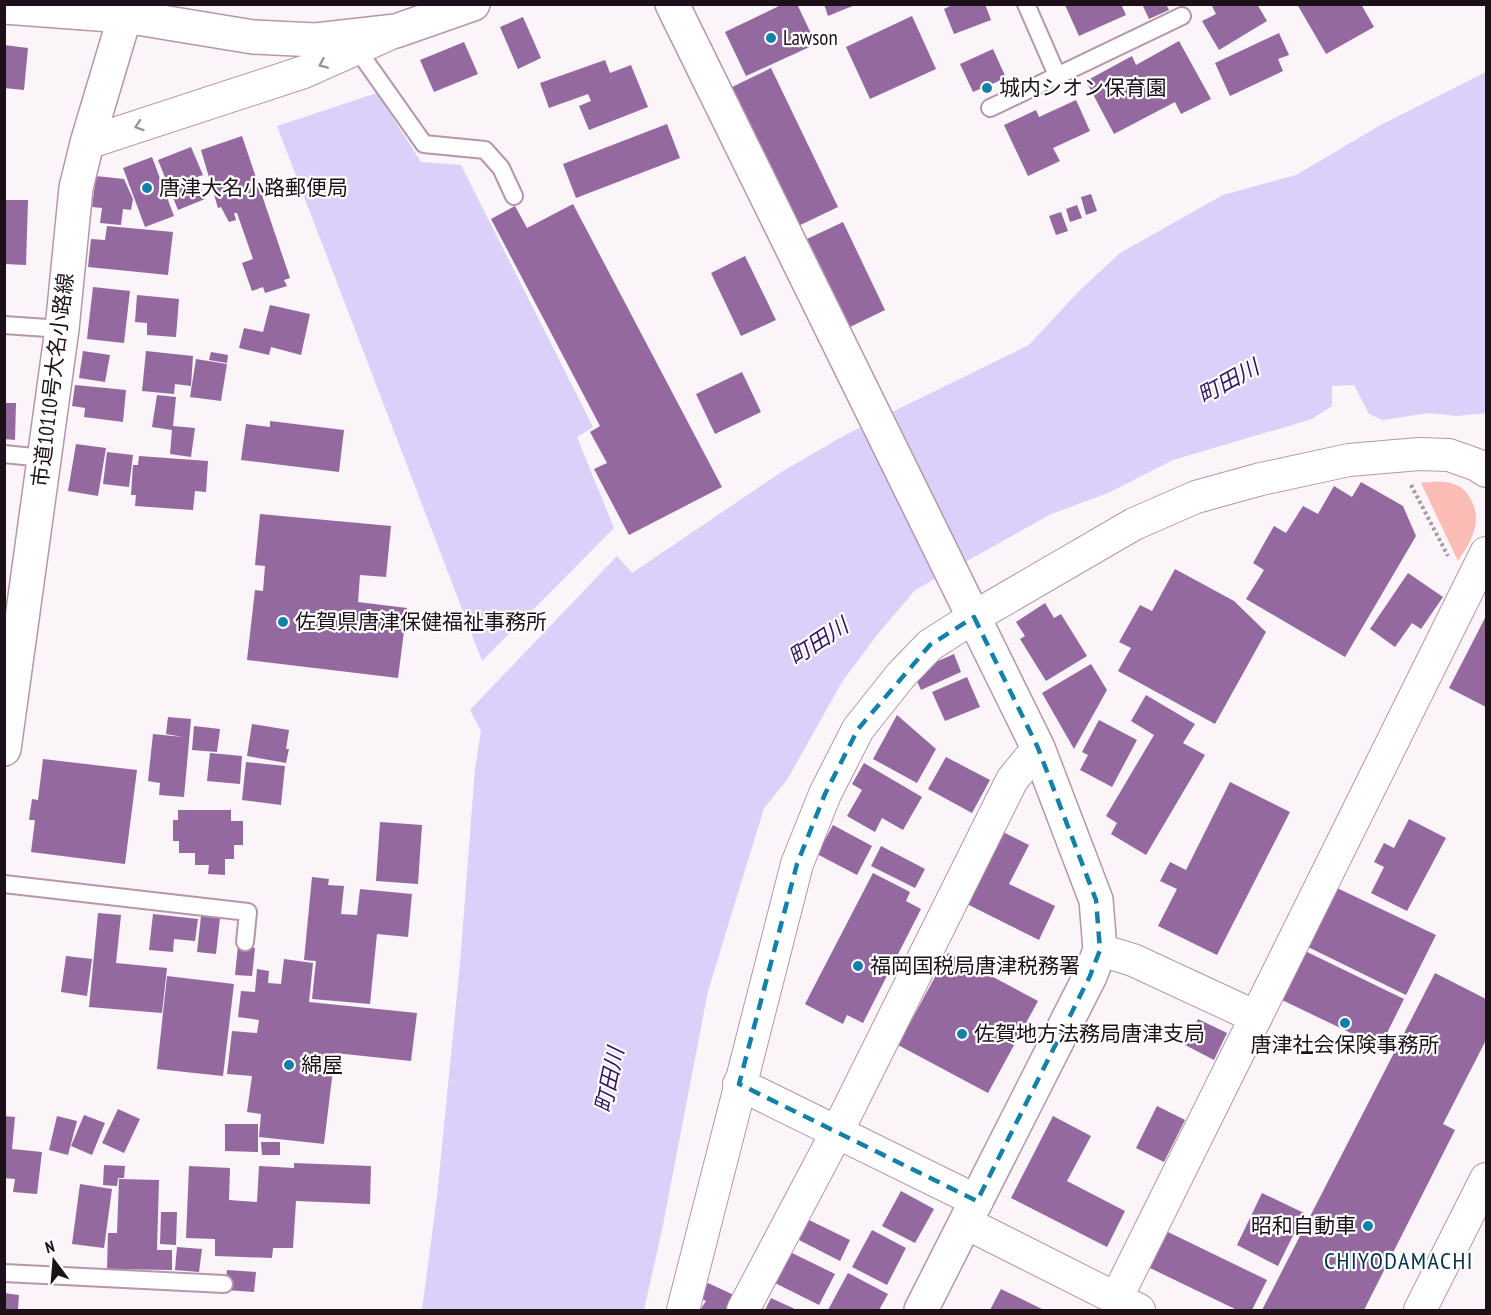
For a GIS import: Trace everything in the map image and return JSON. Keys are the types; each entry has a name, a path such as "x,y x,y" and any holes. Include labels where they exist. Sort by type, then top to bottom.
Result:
{"street":[{"path":"87,143 304,72 396,31 473,4"},
{"path":"672,4 1038,748 1095,900 1100,950 1090,976 921,1311"},
{"path":"4,8 127,10 252,37 316,40 396,31"},
{"name":"市道10110号大名小路線","path":"4,749 62,329 76,188 87,143 127,10"},
{"path":"683,1311 739,1084 797,864 825,794 858,729 901,675 968,606 1134,524 1196,497 1261,479 1349,460 1449,455 1477,465 1486,471"},
{"path":"739,1084 837,1132 1128,1305 1257,1017 1486,553"},
{"path":"743,1311 837,1132 1012,780 1038,748"},
{"path":"1100,950 1133,960 1257,1017"},
{"path":"1420,1311 1486,1179"}],"lane":[{"path":"1026,4 1057,75"},
{"path":"990,108 1182,16"},
{"path":"357,49 424,144 485,150 501,168 514,196"},
{"path":"4,326 62,329"},
{"path":"4,454 44,458"},
{"path":"4,884 248,912 245,942"},
{"path":"4,1273 224,1284"}],"path":[{"path":"1395,456 1467,592"}],"highlighted area":[{"path":"974,617 1038,748 1096,900 1100,950 1090,976 977,1201 739,1084 797,864 825,794 858,729 930,645"}],"shaded area":[{"path":"1421,483 1454,484 1461,487 1472,501 1476,519 1475,527 1458,561"}],"water":[{"name":"町田川","path":"1486,72 1486,413 1456,416 1429,413 1383,420 1369,414 1354,385 1332,386 1332,406 1312,419 1173,460 1108,493 1051,514 915,590 842,682 787,780 764,808 708,991 663,1225 644,1310 422,1310 437,1196 460,964 475,769 481,731 470,710 617,556 632,573 783,471 847,434 1029,345 1078,292 1120,253 1223,195 1296,175 1379,126"},
{"path":"377,93 421,162 461,165 593,427 577,437 614,528 482,661 277,126"}],"building":[{"name":"Lawson","path":"783,4 797,4 816,44 746,76 725,32"},
{"path":"824,4 855,4 855,5 828,16"},
{"path":"954,4 985,4 991,20 954,34 944,9"},
{"path":"1121,4 1126,15 1079,36 1065,5"},
{"path":"1142,4 1166,4 1169,10 1149,19"},
{"path":"1211,4 1257,4 1267,21 1219,50 1202,21 1216,14"},
{"path":"1297,4 1361,4 1374,27 1326,54"},
{"path":"912,16 936,69 870,99 846,47"},
{"path":"523,17 541,58 518,69 500,27"},
{"path":"1279,33 1289,55 1278,59 1283,71 1230,96 1215,63"},
{"path":"1179,41 1211,99 1181,114 1175,102 1114,134 1086,81 1132,56 1136,65"},
{"path":"464,42 478,74 434,92 420,60"},
{"path":"4,45 28,48 24,90 4,88"},
{"path":"993,49 1006,78 973,92 960,64"},
{"path":"605,60 610,73 631,65 648,107 589,130 579,106 591,101 588,94 549,108 540,83"},
{"path":"771,68 838,207 794,228 728,89"},
{"path":"1076,100 1090,131 1053,148 1060,161 1028,176 1004,125 1036,110 1039,117"},
{"path":"667,124 680,158 576,198 563,164"},
{"path":"242,136 290,278 284,280 287,286 265,293 263,287 252,291 242,263 253,259 237,213 234,213 236,220 229,222 221,207 218,208 201,150"},
{"path":"191,147 203,175 197,177 205,199 178,210 158,160"},
{"path":"152,157 174,216 145,227 123,168"},
{"path":"96,176 124,179 133,199 131,210 123,209 121,225 100,223 102,208 92,207"},
{"path":"1091,194 1097,211 1086,215 1081,197"},
{"path":"4,200 28,200 26,265 4,264"},
{"path":"573,204 722,487 629,535 594,469 607,463 590,432 600,426 491,219 515,206 527,228"},
{"path":"1077,205 1082,218 1070,222 1066,209"},
{"path":"1061,212 1068,231 1056,235 1049,216"},
{"path":"843,222 885,310 850,327 807,239"},
{"path":"107,226 173,232 168,275 88,267 91,239 105,240"},
{"path":"745,256 776,320 741,336 711,273"},
{"path":"93,287 130,291 124,343 87,339"},
{"path":"137,295 179,299 176,337 147,335 147,323 135,322"},
{"path":"270,305 310,314 301,355 271,347 269,355 239,348 244,328 263,332"},
{"path":"83,351 110,355 105,382 79,378"},
{"path":"146,351 193,356 191,386 175,384 174,394 142,391"},
{"path":"211,352 228,355 227,363 209,360"},
{"path":"196,359 227,364 221,401 190,397"},
{"path":"742,372 761,412 715,434 696,394"},
{"path":"75,385 126,390 123,422 84,417 85,408 72,406"},
{"path":"157,395 176,397 173,426 195,428 191,457 170,454 172,430 152,427"},
{"path":"4,403 16,403 15,440 4,439"},
{"path":"270,421 344,430 339,472 241,460 246,424 270,427"},
{"path":"76,444 106,448 98,496 68,491"},
{"path":"107,452 133,455 129,487 103,484"},
{"path":"139,456 208,461 206,492 195,491 193,510 135,506 136,495 131,495 133,465 138,465"},
{"path":"1361,482 1403,506 1416,536 1345,657 1246,599 1264,570 1253,563 1274,526 1286,533 1303,506 1318,514 1334,486 1352,497"},
{"path":"260,514 391,526 386,577 360,575 358,602 407,608 398,678 247,660 255,590 263,591 265,566 255,565"},
{"path":"1175,569 1234,601 1266,632 1215,724 1118,671 1131,648 1119,642 1140,605 1152,611"},
{"path":"1408,573 1443,597 1421,629 1412,623 1395,647 1370,629"},
{"path":"1045,603 1054,618 1061,614 1087,656 1046,681 1020,639 1025,636 1016,622"},
{"path":"1486,619 1486,707 1449,688"},
{"path":"954,654 961,672 921,690 916,679 929,665"},
{"path":"1091,664 1107,690 1074,749 1042,693"},
{"path":"967,677 980,707 945,721 932,692"},
{"path":"1146,695 1195,724 1183,743 1205,755 1146,855 1111,834 1117,823 1106,816 1154,735 1131,721"},
{"path":"897,715 936,749 917,783 873,759"},
{"path":"168,717 191,719 184,797 159,795 160,783 148,781 153,734 183,737 166,734"},
{"path":"1099,720 1137,740 1112,787 1080,770 1088,755 1082,752"},
{"path":"252,724 289,730 286,763 247,756"},
{"path":"194,726 220,729 217,752 192,750"},
{"path":"210,753 242,756 240,784 207,781"},
{"path":"946,757 990,780 972,813 928,789"},
{"path":"43,759 137,770 125,864 31,852 35,820 29,820 32,799 38,800"},
{"path":"246,762 285,766 281,805 242,800"},
{"path":"864,763 922,797 903,830 882,818 875,832 847,816 862,790 852,784"},
{"path":"1230,782 1290,812 1217,955 1158,926 1177,889 1160,881 1170,862 1186,870"},
{"path":"178,810 231,810 231,821 243,821 243,845 234,845 234,859 225,859 225,875 208,874 209,865 195,865 195,853 179,853 179,841 173,841 173,820 178,820"},
{"path":"1409,819 1446,838 1407,911 1371,893 1384,867 1374,862 1384,843 1394,848"},
{"path":"380,822 422,825 418,884 376,881"},
{"path":"833,825 872,846 857,875 817,854"},
{"path":"1003,832 1029,845 1009,884 1055,906 1039,940 967,904"},
{"path":"881,846 925,869 915,888 871,866"},
{"path":"873,873 910,892 906,901 921,909 863,1023 847,1015 843,1024 805,1004"},
{"path":"312,877 329,879 328,885 344,886 341,914 357,915 360,889 412,894 408,937 377,934 370,1004 312,999 316,961 304,960"},
{"path":"1337,888 1436,935 1406,995 1308,947"},
{"path":"98,913 121,915 116,963 167,968 162,1013 89,1007"},
{"path":"153,914 198,919 195,941 174,939 173,952 149,950"},
{"path":"201,916 220,918 216,954 197,952"},
{"path":"238,946 255,948 252,976 235,975"},
{"path":"1305,951 1404,999 1380,1047 1282,1000"},
{"path":"948,953 1038,1001 988,1093 898,1045"},
{"path":"66,956 92,959 87,996 61,992"},
{"path":"284,959 313,963 309,1002 417,1013 411,1061 335,1053 324,1144 259,1137 261,1114 247,1112 252,1076 227,1074 232,1031 257,1033 259,1020 238,1017 241,991 255,992 257,969 269,971 268,983 281,984"},
{"name":"昭和自動車","path":"1435,973 1486,999 1486,1040 1443,1124 1455,1130 1364,1310 1262,1310"},
{"path":"167,976 234,984 223,1076 157,1069"},
{"path":"1198,1019 1227,1033 1214,1060 1185,1045"},
{"path":"1157,1106 1185,1120 1164,1162 1136,1148"},
{"path":"118,1109 140,1119 124,1153 102,1143"},
{"path":"84,1115 105,1123 92,1155 71,1146"},
{"path":"4,1116 15,1117 12,1149 42,1152 37,1194 13,1192 15,1179 4,1178"},
{"path":"57,1116 77,1121 68,1155 49,1150"},
{"path":"1053,1116 1091,1136 1067,1181 1125,1211 1107,1247 1011,1198"},
{"path":"225,1124 258,1124 258,1152 225,1151"},
{"path":"261,1142 280,1142 280,1155 262,1155"},
{"path":"294,1163 371,1166 370,1204 296,1201 293,1248 273,1248 272,1258 215,1256 215,1239 186,1238 189,1166 230,1168 229,1200 257,1202 259,1166 294,1168"},
{"path":"104,1165 125,1166 124,1178 118,1178 117,1186 103,1185"},
{"path":"119,1179 159,1180 157,1250 172,1250 172,1270 107,1269 108,1233 117,1233"},
{"path":"80,1184 112,1189 104,1248 72,1244"},
{"path":"901,1191 934,1209 915,1243 882,1226"},
{"path":"1262,1193 1304,1213 1278,1266 1237,1245"},
{"path":"161,1212 177,1212 176,1245 160,1244"},
{"path":"809,1220 850,1240 840,1261 799,1240"},
{"path":"872,1230 906,1248 887,1285 852,1267"},
{"path":"1168,1232 1267,1280 1252,1310 1237,1310 1150,1268"},
{"path":"177,1247 202,1249 199,1272 175,1270"},
{"path":"790,1252 835,1274 819,1305 775,1283"},
{"path":"227,1270 256,1272 254,1292 225,1290"},
{"path":"848,1273 888,1294 879,1310 828,1310"},
{"path":"708,1283 736,1296 728,1310 700,1310 706,1301 700,1298"},
{"path":"1001,1289 1044,1310 990,1310"},
{"path":"4,1293 19,1295 18,1310 4,1310"},
{"path":"771,1298 797,1310 765,1310"}],"place":[{"name":"Lawson","path":"771,38"},
{"name":"城内シオン保育園","path":"987,88"},
{"name":"唐津大名小路郵便局","path":"147,188"},
{"name":"佐賀県唐津保健福祉事務所","path":"283,622"},
{"name":"福岡国税局唐津税務署","path":"858,966"},
{"name":"唐津社会保険事務所","path":"1345,1023"},
{"name":"佐賀地方法務局唐津支局","path":"962,1034"},
{"name":"綿屋","path":"289,1065"},
{"name":"昭和自動車","path":"1368,1226"}],"district":[{"name":"CHIYODAMACHI","path":"1399,1261"}]}
